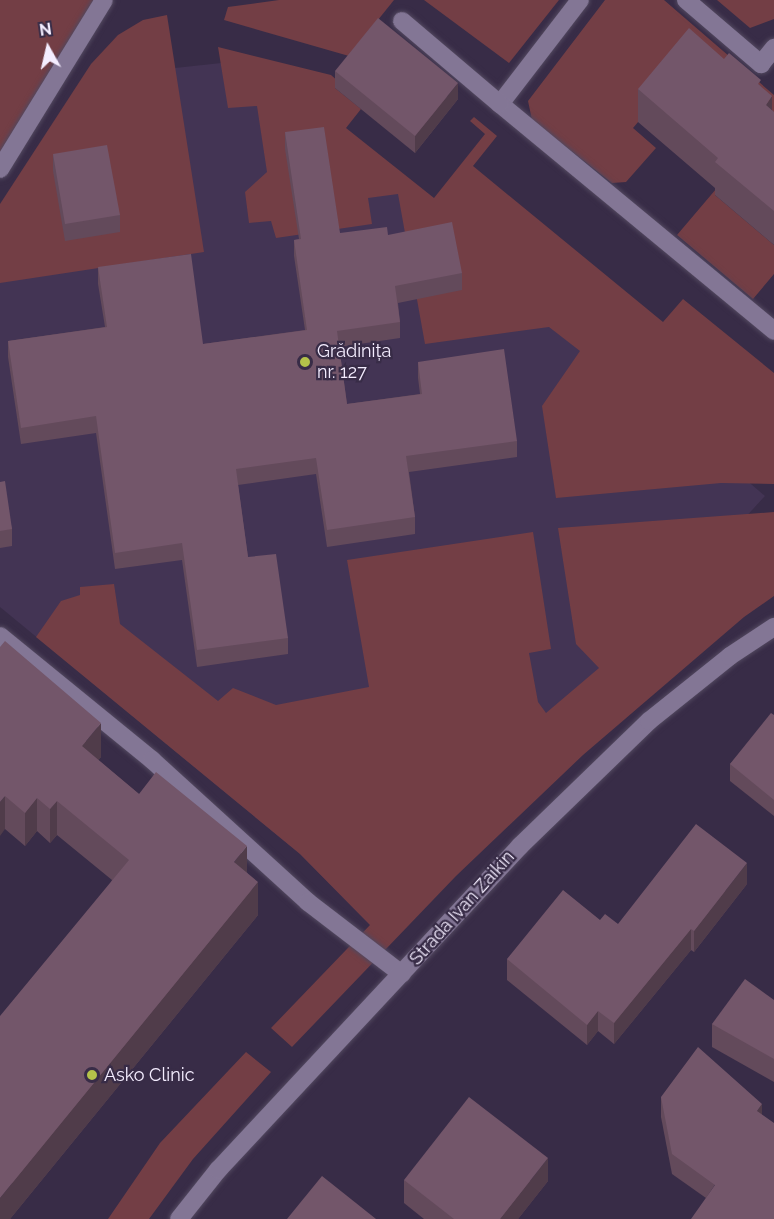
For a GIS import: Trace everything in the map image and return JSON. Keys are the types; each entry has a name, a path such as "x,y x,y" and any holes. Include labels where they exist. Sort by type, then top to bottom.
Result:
{"street":[{"path":"0,169 104,0"},
{"path":"500,104 580,0"},
{"path":"686,0 761,64 774,48"},
{"path":"402,21 774,331"},
{"name":"Strada Ivan Zaikin","path":"178,1219 218,1170 520,846 649,721 730,656 774,627"},
{"path":"0,636 152,760 309,902 402,974"}],"shaded area":[{"path":"0,0 109,0 0,163"},
{"path":"279,0 394,0 349,56 224,20 228,7"},
{"path":"424,0 559,0 509,63"},
{"path":"605,0 664,0 774,95 774,145 689,62 633,128 656,148 626,182 612,183 532,120 528,101"},
{"path":"717,0 774,0 774,19 750,28"},
{"path":"167,15 204,252 0,283 0,204 91,64 118,35 143,20"},
{"path":"218,47 331,75 339,82 335,88 361,109 346,128 434,198 485,134 470,121 474,117 497,136 473,166 663,322 683,299 774,373 774,484 721,483 556,498 542,406 580,351 549,327 425,344 398,194 368,198 372,224 276,238 271,221 249,223 245,192 267,172 257,106 228,108"},
{"name":"Grădinița nr. 127","path":"259,59 765,496 370,925 300,854 0,607 0,228 101,76"},
{"path":"722,182 715,195 774,245 774,274 753,299 677,235"},
{"path":"774,512 774,596 744,617 583,755 456,876 292,1047 271,1028 370,925 300,854 36,637 61,601 80,595 80,587 114,584 120,624 218,701 233,688 276,705 369,687 347,560 533,532 551,649 529,653 538,702 546,713 599,668 576,644 558,528"},
{"path":"246,1052 271,1072 193,1159 149,1219 108,1219 160,1143"}],"building":[{"path":"378,18 458,83 415,136 335,71"},
{"path":"689,28 724,59 729,53 761,80 758,84 772,96 766,105 774,112 774,211 715,162 718,158 638,89"},
{"path":"324,127 340,233 387,227 388,235 452,222 462,273 395,286 400,322 337,331 347,404 422,394 418,362 504,349 517,441 406,456 415,517 327,530 316,458 236,469 248,557 276,554 288,638 197,650 182,543 115,553 96,416 21,428 8,341 107,327 98,267 191,254 203,344 307,330 294,240 301,239 285,132"},
{"path":"107,145 120,215 65,224 53,154"},
{"path":"5,481 12,529 0,531 0,482"},
{"path":"5,641 101,723 82,746 139,794 156,772 247,846 234,862 258,882 0,1198 0,1016 129,860 57,801 50,809 37,798 25,813 5,796 0,802 0,647"},
{"path":"771,713 774,715 774,800 730,764"},
{"path":"696,824 747,863 694,931 691,929 614,1023 598,1011 587,1025 507,959 563,890 600,920 605,914 618,924"},
{"path":"745,979 774,1000 774,1059 712,1024"},
{"path":"698,1047 762,1104 757,1111 774,1123 774,1219 691,1219 715,1185 672,1154 661,1097"},
{"path":"469,1097 548,1158 500,1219 454,1219 404,1180"},
{"path":"322,1176 376,1219 287,1219"}],"place":[{"name":"Grădinița nr. 127","path":"305,362"},
{"name":"Asko Clinic","path":"92,1075"}]}
